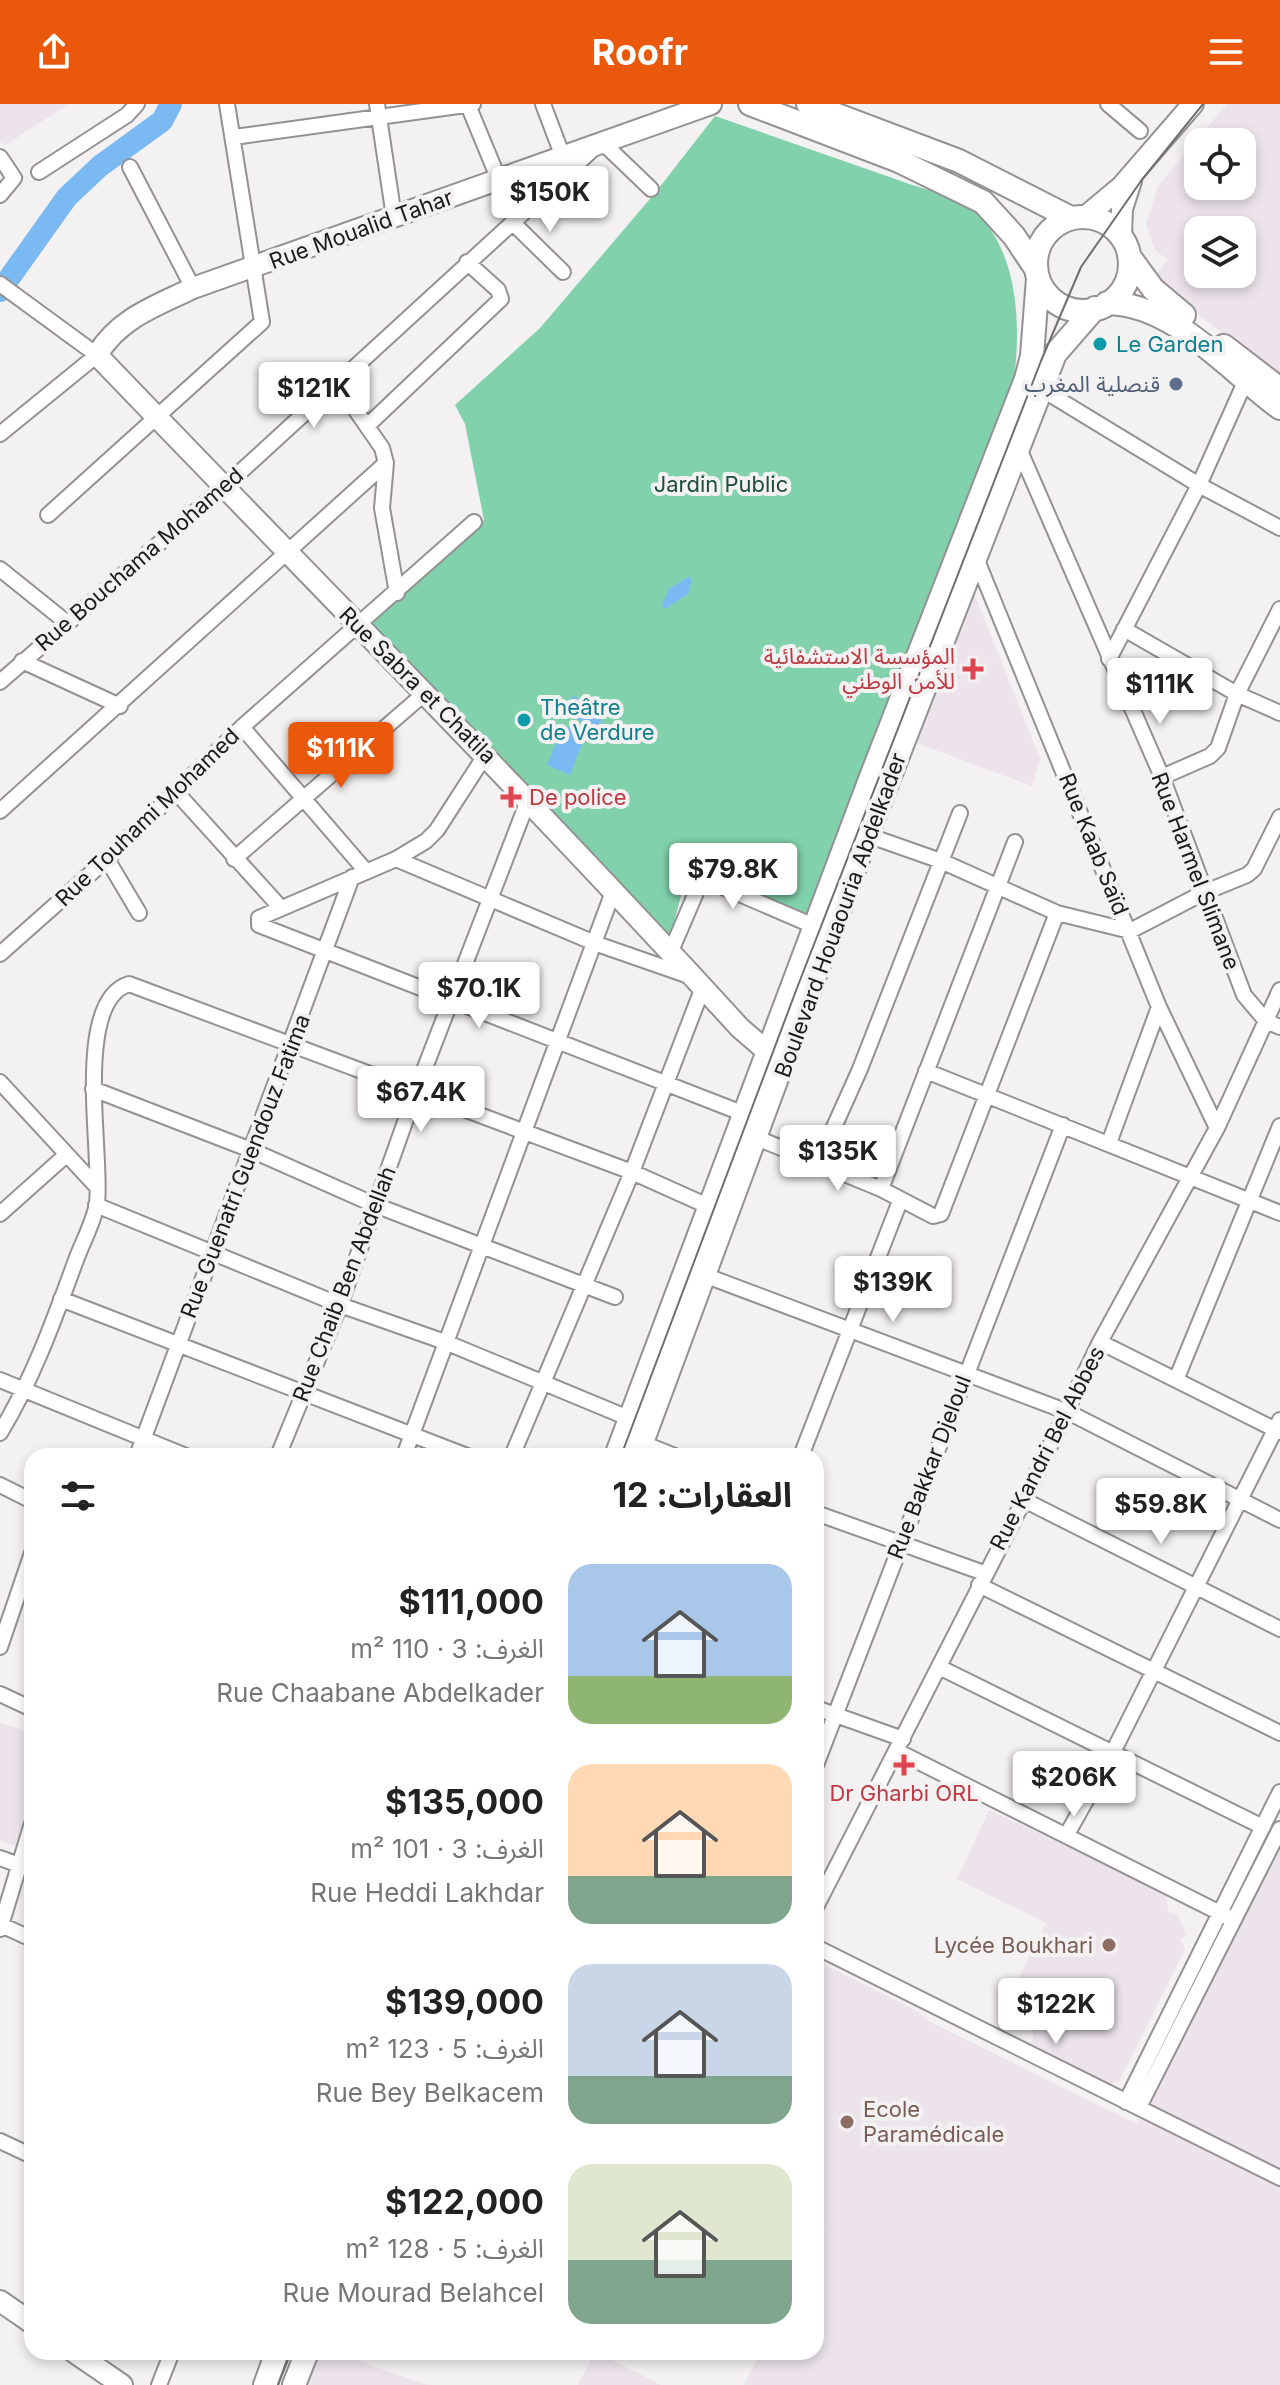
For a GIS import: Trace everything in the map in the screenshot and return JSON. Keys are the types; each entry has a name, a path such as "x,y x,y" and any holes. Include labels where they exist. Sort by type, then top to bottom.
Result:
{"main road":[{"path":"750,104 817,113 886,146 983,202 1014,236 1056,302 1079,310 1130,303 1160,314 1280,408"},
{"path":"886,146 959,161 1078,217 1109,225 1161,297 1280,389"},
{"path":"1039,382 1034,345 1041,243 1059,223 1078,217"},
{"path":"1039,382 1061,344 1127,277 1125,246"},
{"name":"Boulevard Houaouria Abdelkader","path":"633,1439 710,1207 747,1115 777,1056 867,835 1020,451 1039,382"},
{"name":"Boulevard Houaouria Abdelkader","path":"633,1439 704,1275 757,1138 777,1056 816,927 1039,382"},
{"path":"265,2385 274,2360"},
{"path":"294,2385 304,2360"}],"street":[{"path":"48,515 262,322 256,267 227,104"},
{"path":"234,137 378,110 470,104 499,180"},
{"path":"543,104 563,157"},
{"name":"Rue Moualid Tahar","path":"97,355 115,330 129,319 193,288 688,115 711,104"},
{"path":"1108,104 1140,131"},
{"path":"1078,217 1107,201 1193,104"},
{"path":"39,172 128,108"},
{"path":"378,110 394,217"},
{"path":"600,144 651,189"},
{"name":"Rue Bouchama Mohamed","path":"0,682 225,486 467,262 600,144"},
{"path":"0,157 14,180 0,195"},
{"path":"130,167 193,288"},
{"path":"1125,246 1122,209 1139,168"},
{"path":"512,222 563,272"},
{"path":"367,426 501,299 498,290 467,262"},
{"path":"0,284 97,355 0,434"},
{"name":"Rue Sabra et Chatila","path":"97,355 287,548 356,625 529,798 698,982 777,1056"},
{"path":"1039,382 1199,485 1280,528"},
{"path":"1109,659 1199,485 1245,382"},
{"path":"337,383 382,448 386,463 381,493 397,593"},
{"name":"Rue Harmel Slimane","path":"1020,451 1162,777 1203,893 1244,995 1273,1024"},
{"path":"0,811 120,706 287,548 386,463"},
{"name":"Rue Touhami Mohamed","path":"0,954 107,859 242,727 474,522"},
{"name":"Rue Kaab Saïd","path":"976,558 1159,1007 1217,1128"},
{"path":"0,569 66,622"},
{"path":"1162,777 1214,752 1237,694 1280,609"},
{"path":"1124,629 1237,694 1280,713"},
{"path":"22,661 120,706"},
{"path":"234,859 425,693"},
{"path":"242,727 303,798 359,873"},
{"path":"486,754 437,830 396,859 259,918 262,927 666,1081 747,1115"},
{"path":"177,793 281,908"},
{"name":"Rue Chaib Ben Abdellah","path":"281,1448 340,1305 416,1091 529,798"},
{"path":"817,1165 860,1069 960,813"},
{"path":"867,835 941,861 1057,913 1130,931 1254,869 1280,817"},
{"path":"881,1189 1015,842"},
{"path":"107,859 139,913"},
{"path":"396,859 597,944 698,982 632,1172 541,1380 515,1448"},
{"name":"Rue Guenatri Guendouz Fatima","path":"140,1448 326,950 359,873"},
{"path":"671,951 698,888 704,884 714,883 816,927"},
{"path":"407,1448 558,1040 597,944 614,889"},
{"path":"757,1138 881,1189 933,1216 941,1214 947,1206 985,1093 1057,913"},
{"path":"0,1433 27,1389 96,1205 93,1089 99,1026 115,993 129,984 632,1172 710,1207"},
{"name":"Rue Kandri Bel Abbes","path":"824,1892 1024,1500 1100,1342 1273,1024 1280,990"},
{"path":"1109,1143 1159,1007"},
{"path":"926,1071 1192,1175 1280,1213"},
{"path":"0,1082 65,1156 97,1187"},
{"path":"93,1089 251,1150 375,1205 615,1297"},
{"name":"Rue Bakkar Djeloul","path":"824,1745 965,1372 1063,1125"},
{"path":"1176,1380 1280,1126"},
{"path":"0,1214 65,1156"},
{"path":"804,1448 900,1201"},
{"path":"96,1205 340,1305 541,1380 633,1439 655,1448"},
{"path":"704,1275 853,1328 1068,1412 1280,1520"},
{"path":"61,1299 176,1346 447,1448"},
{"path":"1066,1836 1112,1754 1278,1427 1100,1342"},
{"path":"0,1380 164,1448"},
{"path":"0,1485 24,1497"},
{"path":"1024,1500 1280,1629"},
{"path":"824,1516 982,1579 1280,1733"},
{"path":"0,1647 24,1575"},
{"path":"939,1667 1263,1827"},
{"path":"0,1694 24,1705"},
{"path":"824,1711 900,1745 1066,1836 1234,1920"},
{"path":"1132,2105 1220,1913 1280,1792"},
{"path":"1132,2105 1234,1920 1280,1829"},
{"path":"24,1849 1,1927 24,1936"},
{"path":"0,1858 19,1865"},
{"path":"1244,1865 1258,1872"},
{"path":"824,1951 1280,2178"},
{"path":"0,2141 24,2152"},
{"path":"0,2301 24,2318"},
{"path":"86,2360 122,2385"},
{"path":"159,2385 169,2360"}],"shaded area":[{"path":"0,104 67,105 4,146 0,141"},
{"path":"1227,104 1280,104 1280,376 1163,288 1157,273 1168,260 1155,250 1146,224 1158,186 1184,155 1184,200 1256,200 1256,128 1207,128"},
{"name":"المؤسسة الاستشفائية للأمن الوطني","path":"969,591 974,593 1040,759 1032,786 916,743"},
{"path":"0,1723 24,1730 24,1817 15,1846 0,1841"},
{"name":"Lycée Boukhari","path":"989,1810 1165,1892 1169,1912 1178,1914 1186,1934 1181,1940 1185,1950 1119,2082 1107,2084 1031,2043 1034,2036 1015,1985 1046,1923 957,1879"},
{"path":"1280,1841 1280,2385 744,2385 757,2360 824,2360 824,1964 917,2011 930,2022 1137,2124"},
{"path":"313,2360 356,2360 428,2385 303,2385"},
{"path":"591,2360 613,2360 661,2385 578,2385"}],"green space":[{"name":"Jardin Public","path":"715,116 949,196 972,209 988,226 1009,270 1017,319 1017,345 1012,392 812,920 689,867 671,933 649,927 367,624 484,520 465,424 455,405 540,328 655,193"}],"water":[{"path":"688,577 692,579 688,594 665,609 662,605 669,589"},
{"path":"572,696 606,710 598,728 564,714"},
{"path":"563,725 586,734 570,775 547,765"}],"waterway":[{"path":"0,291 67,197 100,166 162,121 171,104"}],"tram line":[{"path":"624,1448 797,988 1041,361 1081,267 1141,181 1203,104"},
{"path":"278,2385 288,2360"}],"place":[{"name":"Le Garden","path":"1100,344"},
{"name":"قنصلية المغرب","path":"1176,384"},
{"name":"المؤسسة الاستشفائية للأمن الوطني","path":"973,669"},
{"name":"Theâtre de Verdure","path":"524,720"},
{"name":"De police","path":"511,797"},
{"name":"Dr Gharbi ORL","path":"904,1765"},
{"name":"Lycée Boukhari","path":"1109,1945"},
{"name":"Ecole Paramédicale","path":"847,2122"}]}
